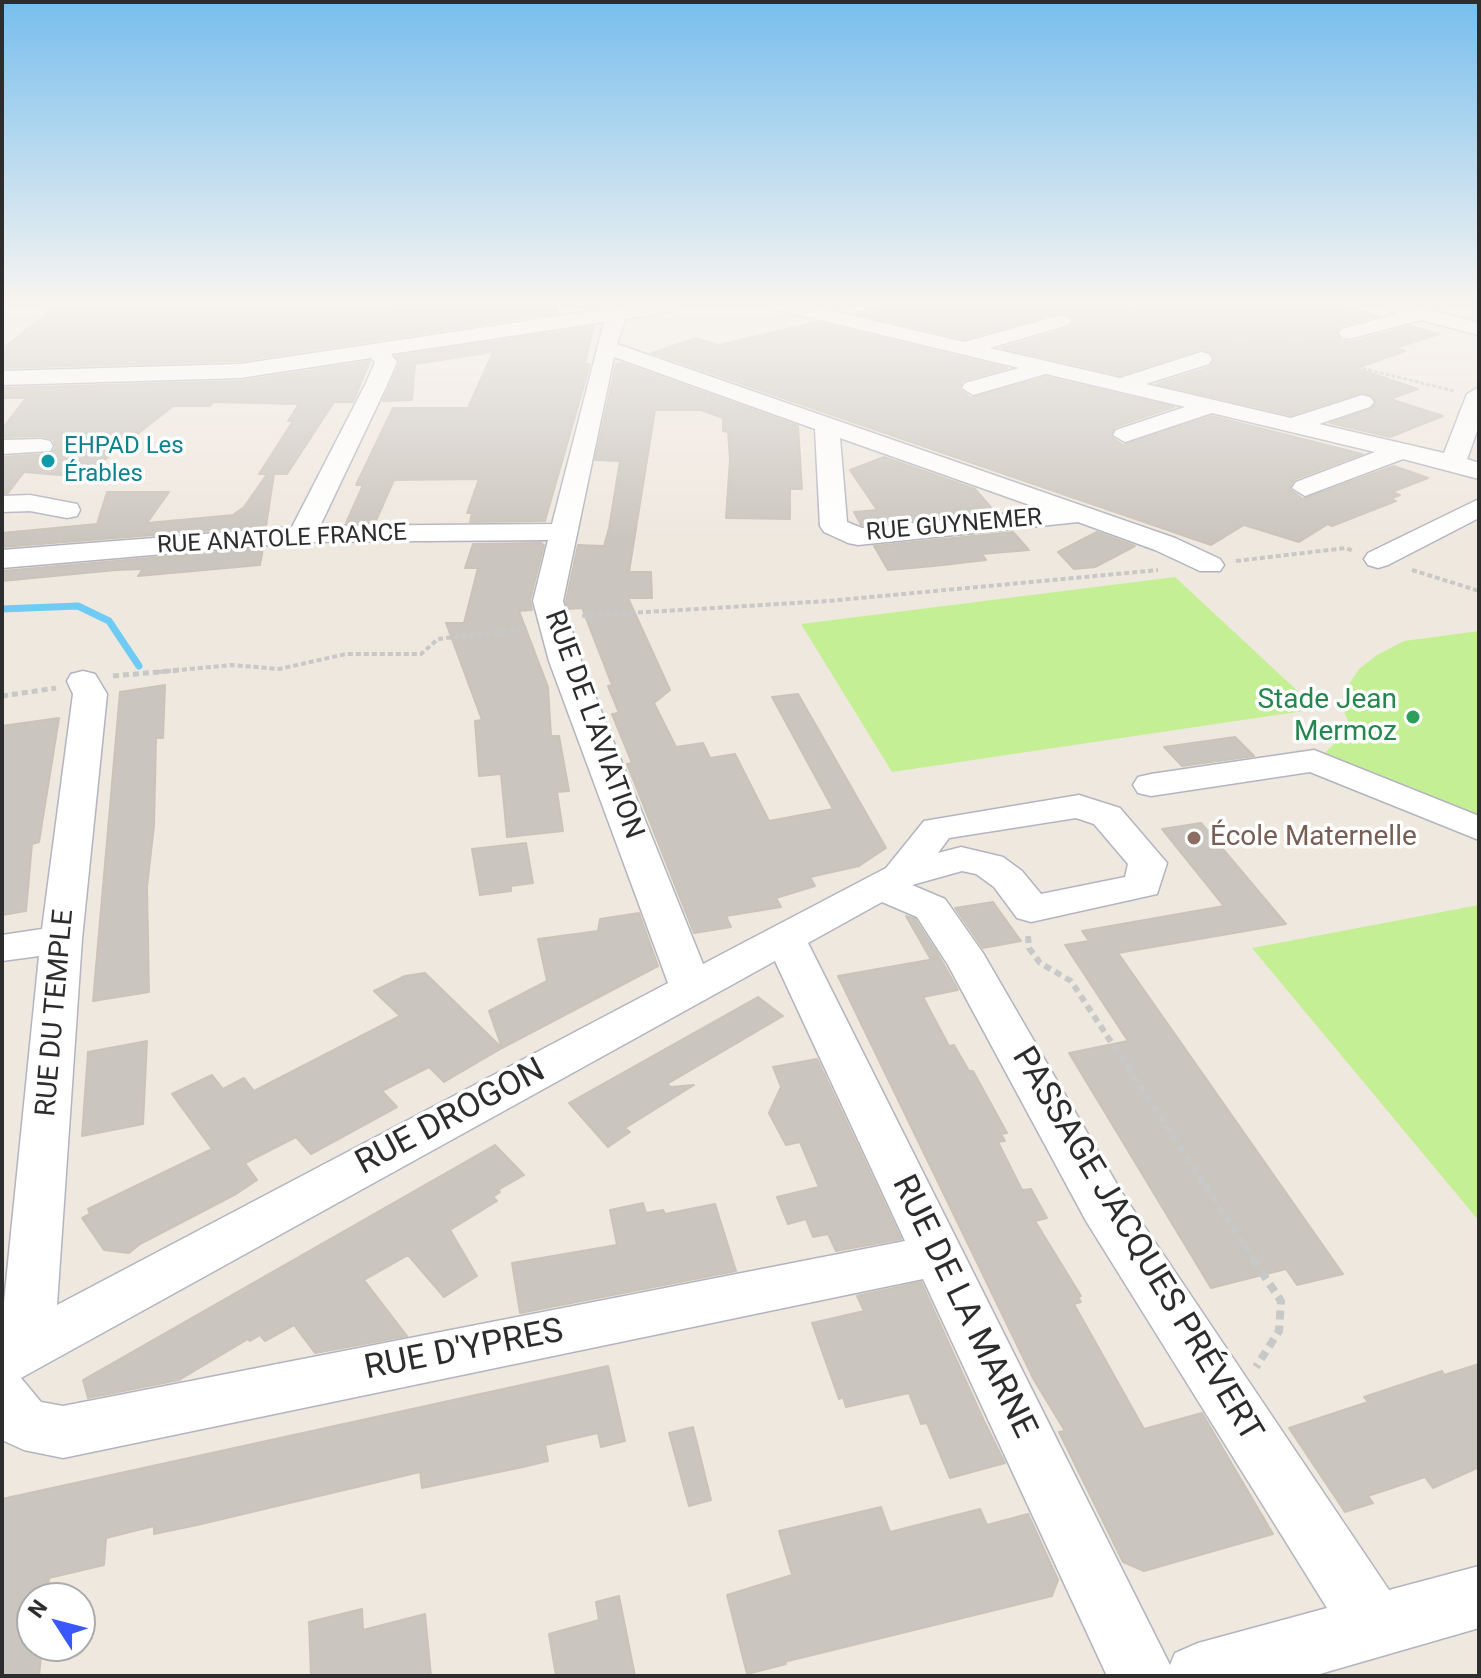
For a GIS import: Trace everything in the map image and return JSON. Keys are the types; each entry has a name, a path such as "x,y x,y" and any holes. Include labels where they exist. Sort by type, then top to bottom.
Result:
{"street":[{"path":"302,534 377,383"},
{"name":"RUE DE L'AVIATION","path":"597,383 548,601 565,661 692,989"},
{"name":"RUE GUYNEMER","path":"708,383 1082,514 1210,565"},
{"path":"973,388 989,383"},
{"path":"1113,383 1479,471"},
{"path":"1120,385 1125,383"},
{"path":"1453,463 1478,396"},
{"path":"1290,426 1362,402"},
{"path":"1125,435 1208,407"},
{"name":"RUE GUYNEMER","path":"827,425 834,526 858,537 1082,514"},
{"path":"2,447 41,446"},
{"path":"1305,488 1401,451"},
{"path":"2,504 30,503 67,510"},
{"path":"1378,559 1479,507"},
{"name":"RUE ANATOLE FRANCE","path":"2,559 302,534 563,532"},
{"name":"RUE DU TEMPLE","path":"15,1354 90,694 83,681"},
{"path":"1151,785 1314,761 1479,829"},
{"name":"RUE DROGON","path":"15,1354 890,881 961,859 989,865 1008,879 1031,909 1143,885 1148,863 1107,816 1079,806 937,829 890,881"},
{"name":"PASSAGE JACQUES PRÉVERT","path":"890,881 931,908 961,952 1104,1207 1375,1626"},
{"name":"RUE DE LA MARNE","path":"785,938 1141,1676"},
{"path":"2,948 61,939"},
{"name":"RUE D'YPRES","path":"2,1396 24,1424 63,1432 938,1255"},
{"path":"1198,1676 1479,1597"}],"path":[{"path":"41,446 91,441 145,383"},
{"path":"1425,383 1478,396"},
{"path":"2,696 40,693 83,681 232,665 279,669 346,654 421,654 438,639 527,629 552,618 828,601 1210,565 1346,548 1479,591"},
{"path":"1028,930 1029,948 1040,963 1071,981 1281,1301 1279,1331 1252,1378"}],"green space":[{"path":"1175,577 1317,709 892,772 801,624"},
{"name":"Stade Jean Mermoz","path":"1479,631 1479,822 1318,759 1351,728 1342,707 1346,689 1359,669 1404,641"},
{"path":"1479,905 1479,1221 1252,948"}],"building":[{"path":"162,383 361,383 353,402 334,402 287,474 274,474 266,526 2,547 2,533 97,524 107,492 169,492 147,523 233,515 244,507 267,474 259,474 293,421 288,421 299,404 213,402 210,406 173,406 83,477 24,472 8,493 2,493 2,457 50,454 56,448 53,439 42,436 2,437 2,429 26,398 2,398 2,388"},
{"path":"391,383 413,383 412,400 383,401"},
{"path":"479,383 584,383 545,521 470,522 472,513 467,513 479,479 394,480 375,523 346,523 363,485 356,485 393,408 468,408"},
{"path":"612,383 679,383 798,426 802,489 790,489 790,519 726,518 730,459 728,432 723,431 723,418 701,410 655,410 629,572 651,572 652,598 628,598 670,690 654,703 676,747 703,743 710,758 735,754 769,821 833,809 772,697 798,694 886,848 859,866 810,877 815,886 776,898 781,907 726,916 731,927 694,933 627,764 632,763 612,714 619,713 608,686 612,685 582,608 568,609 566,601 578,545 604,546 609,528 620,461 595,460"},
{"path":"740,383 961,383 959,389 971,398 1023,383 1073,383 1174,407 1115,427 1110,436 1123,445 1212,416 1362,454 1295,479 1289,489 1303,499 1394,466 1428,478 1392,492 1400,495 1390,499 1396,501 1332,526 1328,524 1299,542 1244,525 1211,545"},
{"path":"1401,383 1418,389 1390,399 1443,416 1390,437 1330,423 1372,409 1376,400 1363,392 1291,415 1157,384"},
{"path":"884,457 975,489 995,512 861,525 854,512 877,510 850,470"},
{"path":"1013,532 1029,550 982,554 986,560 934,566 888,570 874,546"},
{"path":"1097,532 1135,546 1095,567 1074,569 1058,552"},
{"path":"473,544 544,545 530,600 532,610 519,611 548,687 551,736 559,736 569,791 557,792 563,831 507,837 501,774 479,776 475,721 482,720 446,623 464,623 478,568 465,568"},
{"path":"263,548 260,565 138,576 143,569 116,570 2,581 2,571"},
{"path":"165,685 163,738 156,738 154,826 147,887 149,992 93,1001 120,692"},
{"path":"59,718 39,842 32,844 26,911 2,915 2,726"},
{"path":"1235,737 1254,756 1182,766 1164,747"},
{"path":"1201,823 1286,924 1118,953 1343,1274 1297,1285 1286,1269 1211,1288 1069,1053 1128,1041 1065,945 1089,941 1082,931 1224,906 1162,829"},
{"path":"526,843 533,883 511,886 511,891 480,895 472,849"},
{"path":"993,902 1021,941 983,948 955,908"},
{"path":"639,913 658,966 502,1048 489,1011 547,981 538,939 598,931 600,919"},
{"path":"906,916 915,919 939,956 930,958"},
{"path":"940,958 958,990 923,997 949,1046 954,1045 969,1071 973,1071 1007,1133 1001,1134 1005,1141 998,1142 1022,1190 1031,1189 1047,1218 1035,1221 1081,1296 1078,1297 1081,1302 1074,1304 1144,1429 1202,1413 1273,1534 1144,1571 1123,1562 1059,1432 1065,1431 1034,1380 838,976"},
{"path":"425,973 502,1048 444,1082 429,1067 382,1091 397,1107 311,1154 296,1137 245,1163 257,1180 236,1194 140,1244 129,1253 104,1250 82,1218 90,1214 88,1209 212,1149 172,1094 212,1075 223,1089 244,1078 254,1091 400,1016 374,991 405,976"},
{"path":"758,997 783,1016 667,1084 671,1087 694,1085 625,1128 630,1132 608,1147 569,1103"},
{"path":"147,1041 143,1124 82,1136 88,1052"},
{"path":"817,1059 901,1239 836,1251 828,1234 813,1237 806,1219 788,1224 777,1197 819,1187 800,1142 786,1145 769,1113 781,1087 773,1067"},
{"path":"495,1145 524,1175 498,1190 500,1192 493,1197 497,1201 450,1230 477,1276 444,1297 408,1255 364,1280 407,1336 315,1353 294,1325 265,1341 260,1335 250,1341 248,1339 179,1380 88,1398 83,1380"},
{"path":"643,1203 646,1213 663,1210 665,1214 715,1204 736,1271 520,1313 512,1263 617,1245 610,1210"},
{"path":"921,1282 1005,1463 950,1478 927,1423 921,1424 909,1393 846,1407 843,1397 839,1399 812,1323 864,1311 857,1296"},
{"path":"1479,1364 1479,1467 1433,1488 1425,1477 1368,1496 1373,1503 1345,1512 1289,1428 1368,1402 1364,1397 1442,1371 1444,1375"},
{"path":"608,1366 625,1441 601,1447 598,1433 545,1445 548,1461 523,1467 422,1488 420,1472 197,1525 154,1534 154,1526 106,1538 104,1565 49,1578 49,1582 16,1582 16,1662 40,1662 39,1676 2,1676 2,1499"},
{"path":"693,1427 711,1500 689,1506 669,1433"},
{"path":"881,1507 890,1532 980,1509 987,1525 1028,1514 1058,1580 1052,1596 784,1662 786,1664 747,1674 727,1595 792,1575 779,1531"},
{"path":"619,1596 635,1676 556,1676 549,1634 599,1620 596,1602"},
{"path":"362,1609 363,1630 425,1614 431,1676 311,1676 309,1622"}],"waterway":[{"path":"2,609 78,606 109,621 139,666"}],"place":[{"name":"EHPAD Les Érables","path":"48,461"},
{"name":"Stade Jean Mermoz","path":"1413,717"},
{"name":"École Maternelle","path":"1194,838"}]}
